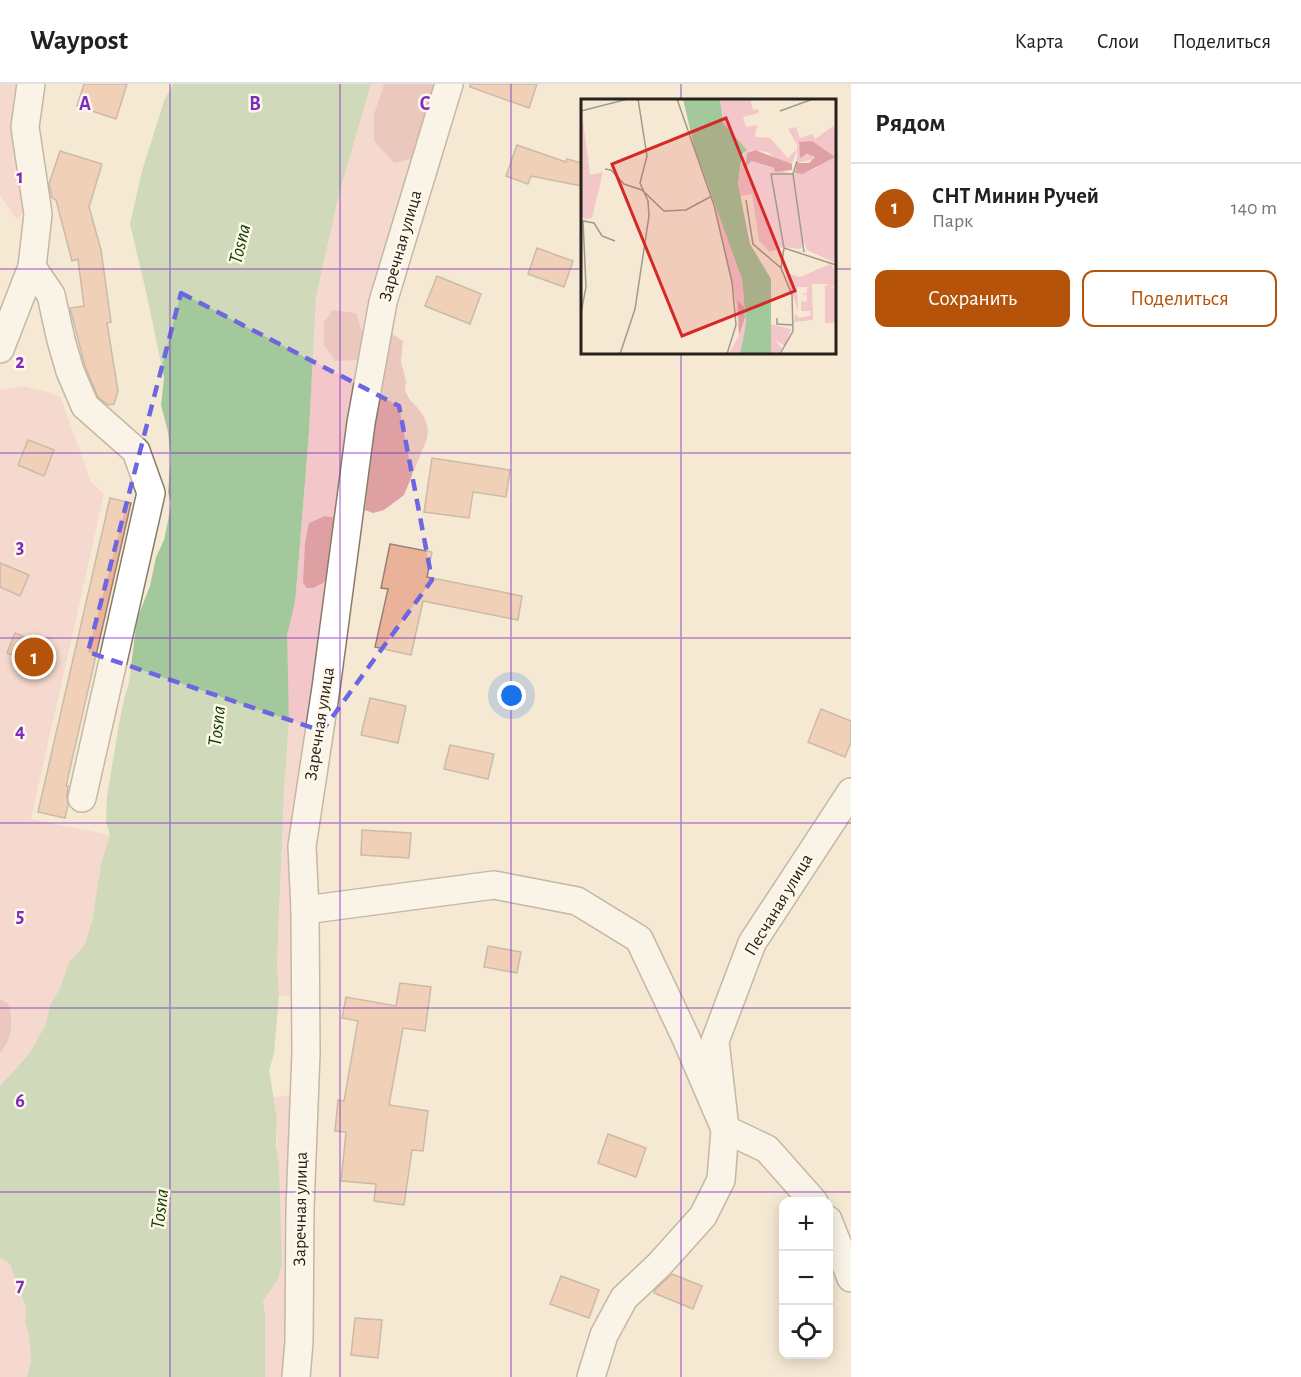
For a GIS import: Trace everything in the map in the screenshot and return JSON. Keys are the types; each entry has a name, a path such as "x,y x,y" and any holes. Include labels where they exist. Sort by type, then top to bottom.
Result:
{"street":[{"path":"0,349 33,267 38,214 25,127 31,84"},
{"name":"Заречная улица","path":"296,1377 299,1342 300,1209 306,1053 302,846 326,688 361,423 383,302 449,84"},
{"path":"33,267 51,295 67,361 85,406 136,451 151,493 82,798"},
{"name":"Песчаная улица","path":"591,1377 604,1335 624,1298 703,1216 721,1180 725,1129 715,1041 752,944 851,792"},
{"path":"305,910 494,885 577,901 639,939 685,1036 725,1129 767,1149 810,1197"},
{"path":"833,1233 851,1278"}],"highlighted area":[{"path":"181,293 399,406 432,580 322,731 88,652"}],"shaded area":[{"path":"0,84 17,84 13,102 13,125 23,213 17,220 0,196"},
{"path":"371,84 384,84 374,114 414,158 390,250 296,998 279,995 277,963 289,721 286,635 295,602 309,432 316,297 339,194"},
{"path":"384,84 436,84 414,158 394,163 374,141 374,114"},
{"path":"333,310 356,313 365,341 358,360 335,361 324,345 324,322"},
{"path":"388,331 403,341 401,362 406,381 405,391 424,417 428,428 427,439 404,495 384,510 373,513 365,510 377,396"},
{"path":"22,386 48,392 61,398 91,482 104,494 31,819 110,835 102,860 92,921 84,946 69,962 60,988 50,1005 46,1024 29,1054 0,1086 0,1053 8,1041 12,1022 8,1003 0,999 0,390"},
{"path":"325,516 335,518 337,522 329,576 323,583 307,588 303,583 305,543 309,523"},
{"path":"0,999 8,1003 12,1022 8,1041 0,1053"},
{"path":"295,1095 288,1377 265,1377 265,1314 262,1301 278,1279 277,1119 273,1097"},
{"path":"0,1258 10,1264 26,1308 25,1323 29,1336 31,1359 27,1377 0,1377"}],"water":[{"name":"Tosna","path":"173,84 371,84 339,194 316,297 309,432 299,556 295,602 287,635 289,721 277,963 279,995 274,1054 269,1070 277,1119 276,1144 279,1167 282,1264 278,1279 263,1301 265,1377 27,1377 31,1359 29,1336 25,1323 26,1308 10,1264 0,1258 0,1086 29,1054 46,1024 50,1005 60,988 69,962 84,946 92,921 102,860 110,835 106,822 107,796 119,724 129,683 137,619 150,586 156,557 164,540 168,521 171,503 168,492 171,458 168,432 161,405 164,378 130,224 142,171 164,101"}],"building":[{"path":"84,84 127,84 116,119 77,106"},
{"path":"470,84 537,84 529,108 470,87"},
{"path":"517,145 566,162 567,159 581,163 581,186 531,176 528,184 506,176"},
{"path":"60,151 102,164 89,207 101,250 111,322 107,323 118,391 114,404 108,405 98,397 85,366 70,308 84,306 78,259 72,261 56,200 52,198 49,184"},
{"path":"537,248 573,261 564,287 528,274"},
{"path":"437,276 481,294 470,324 425,306"},
{"path":"28,440 54,450 44,476 18,465"},
{"path":"432,458 510,470 506,497 473,492 469,518 424,512"},
{"path":"110,498 131,503 66,786 68,786 68,805 65,818 38,812"},
{"path":"390,544 432,552 427,577 522,596 518,620 423,601 411,655 375,647 388,589 381,588"},
{"path":"0,563 29,575 20,596 0,587"},
{"path":"15,633 38,642 30,663 7,653"},
{"path":"370,698 406,706 398,743 361,735"},
{"path":"821,709 851,721 851,742 845,757 808,742"},
{"path":"450,745 494,754 488,779 444,769"},
{"path":"362,830 411,833 409,858 361,855"},
{"path":"488,946 521,952 517,973 484,967"},
{"path":"400,983 431,987 425,1031 403,1028 389,1105 428,1111 423,1151 412,1150 404,1205 374,1201 376,1184 341,1181 346,1132 335,1131 338,1100 344,1101 358,1021 342,1018 346,997 396,1006"},
{"path":"608,1134 646,1148 636,1177 598,1163"},
{"path":"672,1274 702,1286 693,1309 654,1293"},
{"path":"561,1276 599,1290 589,1318 550,1304"},
{"path":"355,1318 382,1320 378,1358 351,1355"}],"place":[{"name":"СНТ Минин Ручей","path":"34,657"}]}
